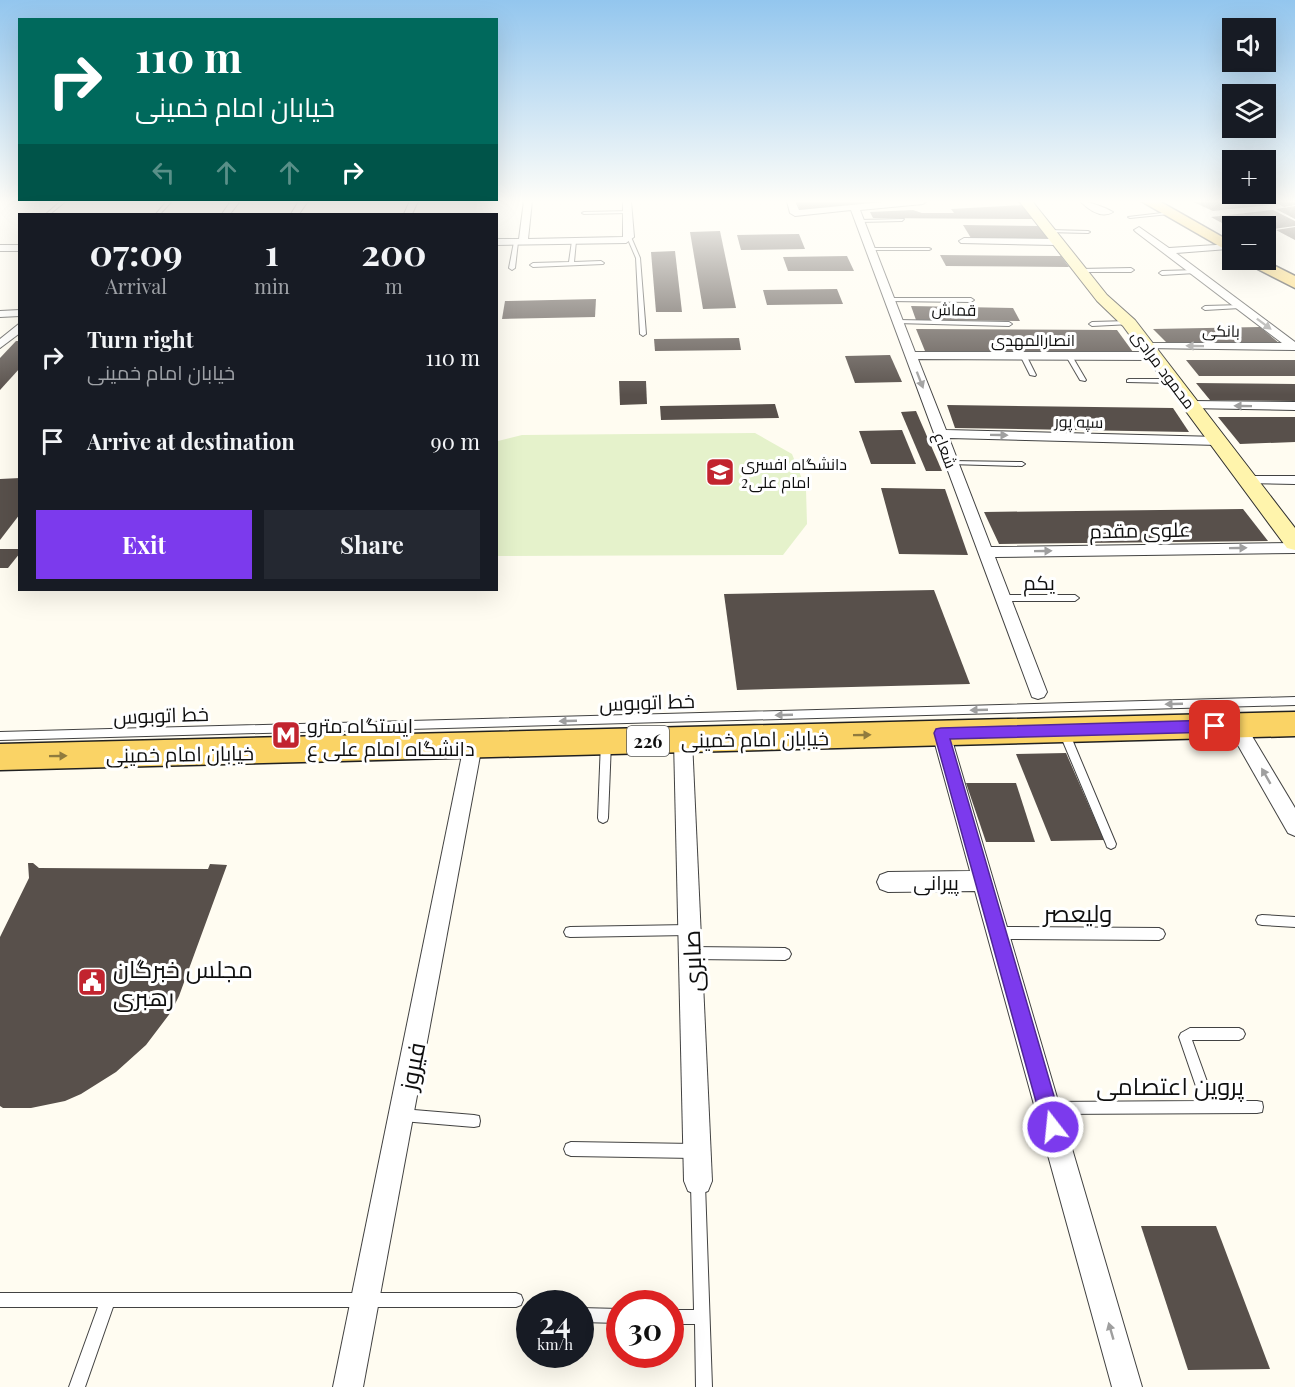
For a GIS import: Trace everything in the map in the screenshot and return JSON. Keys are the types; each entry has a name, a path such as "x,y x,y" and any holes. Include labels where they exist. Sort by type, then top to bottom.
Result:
{"main road":[{"path":"1278,266 1295,275"},
{"path":"1271,270 1295,283"},
{"name":"خیابان امام خمینی","path":"0,757 1295,724"}],"street":[{"name":"شعاع","path":"877,266 1038,692"},
{"name":"محمود مرادی","path":"1076,266 1102,298 1129,323 1151,351 1247,480 1289,528 1295,546"},
{"path":"1187,266 1295,347"},
{"path":"0,314 18,313"},
{"path":"0,345 18,328"},
{"name":"بانکی","path":"1151,351 1295,347"},
{"name":"انصارالمهدی","path":"910,355 1069,356 1151,351"},
{"path":"1191,405 1295,406"},
{"name":"سپه پور","path":"940,434 1218,441"},
{"path":"1247,480 1295,480"},
{"name":"علوی مقدم","path":"985,552 1295,546"},
{"path":"1236,726 1295,827"},
{"path":"941,733 1127,1387"},
{"name":"صابری","path":"683,740 698,1181"},
{"name":"فیروز","path":"348,1387 473,745"},
{"name":"پیرانی","path":"888,882 983,881"}],"lane":[{"path":"638,266 642,334"},
{"path":"1080,271 1131,270"},
{"path":"1162,273 1194,271"},
{"path":"890,300 971,300"},
{"path":"1205,308 1240,306"},
{"name":"قماش","path":"898,322 1009,324"},
{"path":"1092,324 1129,323"},
{"path":"1023,356 1033,375"},
{"path":"1069,356 1083,380"},
{"path":"1129,381 1174,381"},
{"path":"951,463 1022,464"},
{"name":"یکم","path":"1002,598 1075,598"},
{"name":"خط اتوبوس","path":"0,736 1295,701"},
{"path":"1063,730 1111,844"},
{"path":"603,818 606,742"},
{"path":"1262,920 1295,922"},
{"path":"570,932 690,930"},
{"name":"ولیعصر","path":"998,933 1159,934"},
{"path":"690,953 784,954"},
{"path":"1210,1107 1185,1037 1190,1034 1239,1034"},
{"name":"پروین اعتصامی","path":"1048,1108 1257,1107"},
{"path":"401,1115 474,1121"},
{"path":"572,1149 697,1151"},
{"path":"698,1181 704,1387"},
{"path":"0,1300 516,1300"},
{"path":"77,1387 108,1300"},
{"path":"684,1317 702,1317"}],"green space":[{"path":"755,433 792,454 806,489 807,524 783,555 498,556 498,441 522,435"}],"building":[{"path":"652,266 677,266 682,312 656,312"},
{"path":"696,266 727,266 736,308 703,309"},
{"path":"786,266 852,266 854,271 788,271"},
{"path":"946,266 1068,266 1069,267"},
{"path":"837,289 843,304 767,305 763,290"},
{"path":"596,299 595,317 502,319 505,301"},
{"path":"911,306 1013,308 1020,321 916,320"},
{"path":"1260,327 1279,343 1166,342 1153,329"},
{"path":"916,329 1117,330 1133,352 925,351"},
{"path":"739,338 741,350 655,351 654,339"},
{"path":"18,341 18,370 0,390 0,358"},
{"path":"890,355 902,382 855,383 845,356"},
{"path":"1186,360 1295,360 1295,376 1199,376"},
{"path":"619,381 646,381 647,404 620,405"},
{"path":"1196,383 1295,384 1295,401 1210,400"},
{"path":"775,404 779,418 661,420 660,406"},
{"path":"947,405 1173,408 1189,432 955,428"},
{"path":"916,411 942,471 926,471 901,412"},
{"path":"1218,417 1295,417 1295,442 1240,444"},
{"path":"902,430 916,464 871,464 859,431"},
{"path":"18,478 18,517 0,540 0,479"},
{"path":"881,488 945,489 968,555 899,554"},
{"path":"1243,509 1268,541 999,544 984,512"},
{"path":"0,549 18,549 18,556 8,568 0,568"},
{"path":"934,590 970,684 737,690 724,594"},
{"path":"1066,753 1104,840 1051,841 1016,754"},
{"path":"966,783 1016,783 1035,842 986,842"},
{"name":"مجلس خبرگان رهبری","path":"28,863 33,863 39,868 208,869 210,864 227,865 179,996 171,1012 146,1045 116,1072 81,1094 65,1101 31,1108 3,1108 0,1106 0,937 29,878"},
{"path":"1141,1226 1216,1226 1270,1369 1188,1370"}],"place":[{"name":"دانشگاه افسری امام علی2","path":"720,472"},
{"name":"ایستگاه مترو دانشگاه امام علی ع","path":"286,735"},
{"name":"مجلس خبرگان رهبری","path":"92,982"}],"route":[{"path":"1053,1127 941,733 1215,726"}]}
